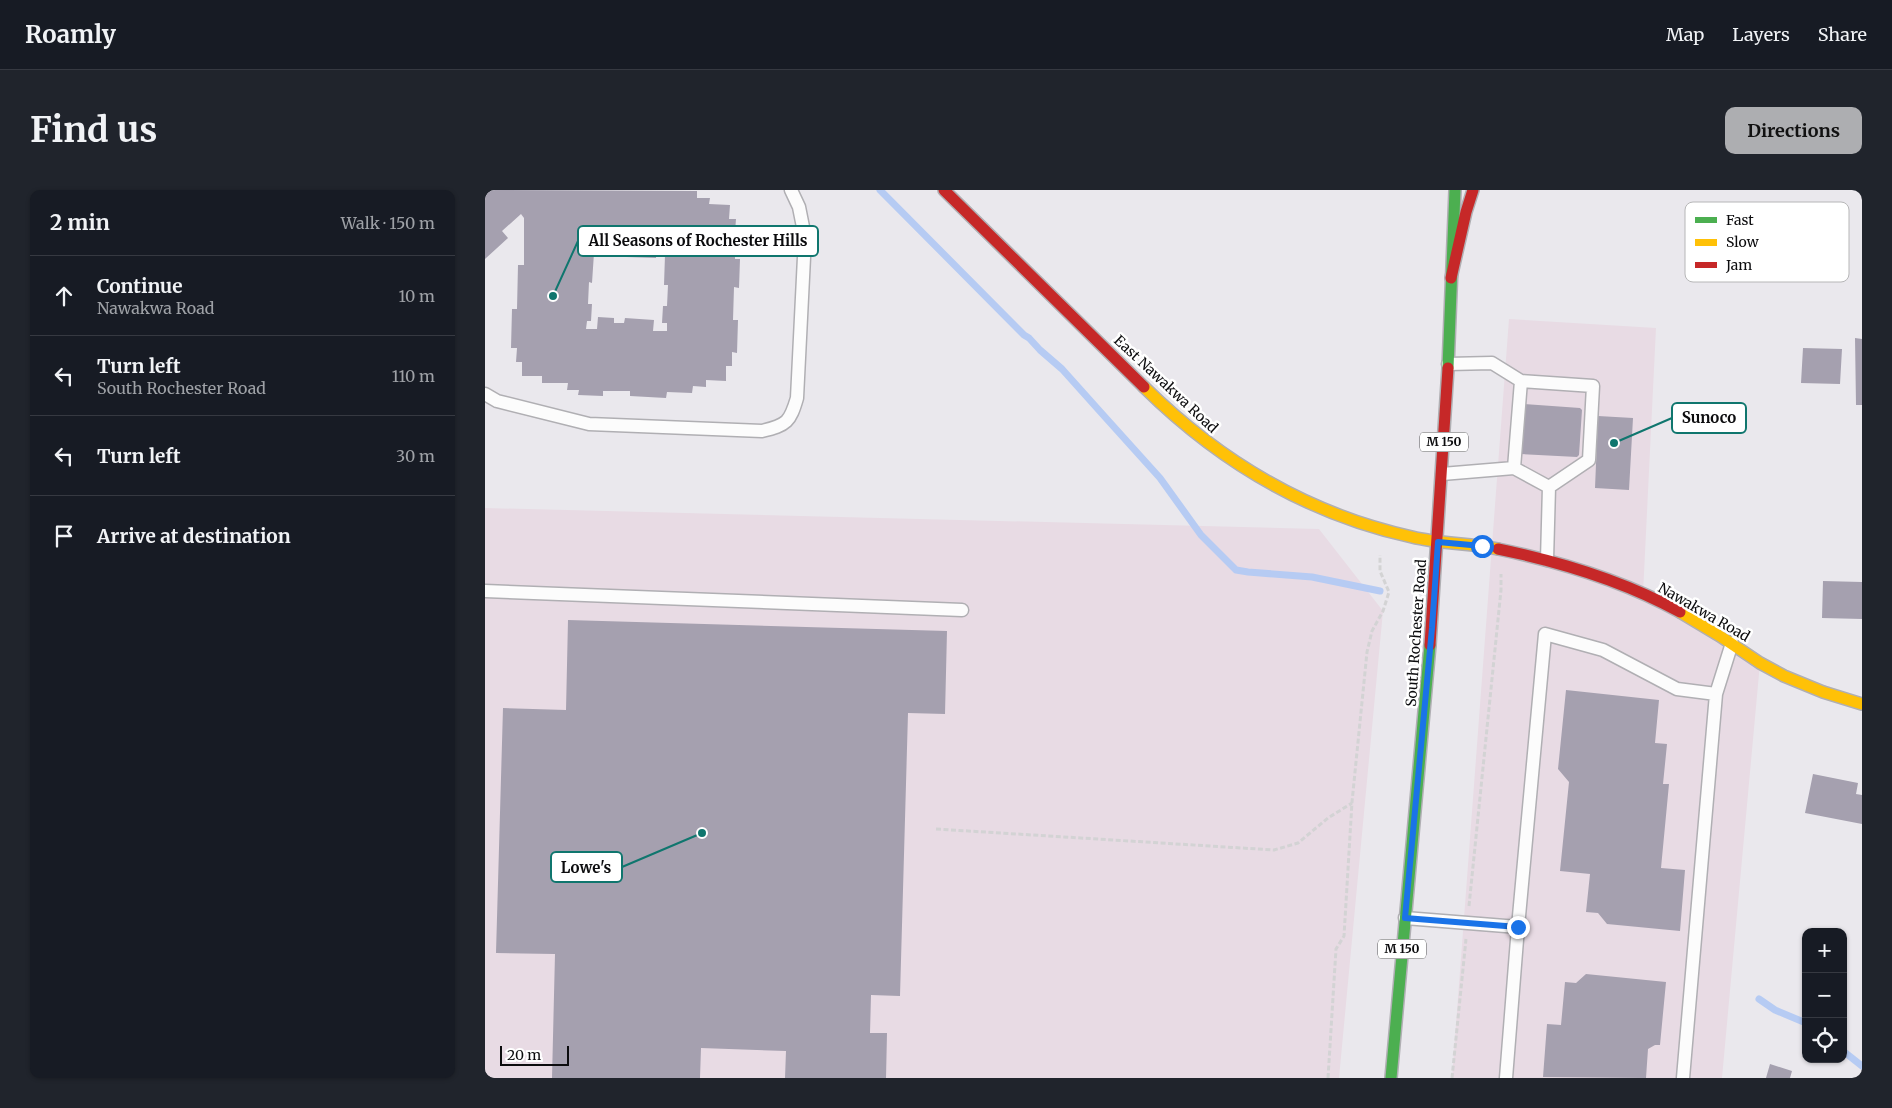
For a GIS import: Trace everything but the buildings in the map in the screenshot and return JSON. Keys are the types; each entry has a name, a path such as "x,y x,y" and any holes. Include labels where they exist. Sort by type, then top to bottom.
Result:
{"main road":[{"name":"East Nawakwa Road","path":"944,190 1171,413 1234,462 1261,479 1338,515 1381,529 1438,542"},
{"name":"South Rochester Road","path":"1391,1078 1431,646 1448,364 1455,190"},
{"path":"1451,278 1473,190"},
{"name":"Nawakwa Road","path":"1438,542 1503,550 1547,560 1599,577 1643,594 1688,617 1760,663 1785,676 1828,694 1862,704"}],"lane":[{"path":"485,394 497,401 589,424 761,431 781,426 792,415 797,398 805,237 799,207 791,190"},
{"path":"1448,364 1492,363 1521,381 1593,386 1589,460 1549,487"},
{"path":"1514,468 1521,381"},
{"path":"1441,474 1514,468 1549,487"},
{"path":"1547,560 1549,487"},
{"path":"485,591 962,610"},
{"path":"1506,1078 1545,634 1603,650 1677,689 1716,694"},
{"path":"1683,1078 1716,694 1732,644"},
{"path":"1405,918 1518,927"}],"path":[{"path":"1328,1078 1336,949 1344,936 1352,802 1367,652 1372,631 1383,611 1389,592 1380,571 1380,558"},
{"path":"1452,1078 1501,590 1501,566"},
{"path":"936,829 1274,850 1298,842 1352,802"}],"shaded area":[{"path":"1509,319 1656,328 1643,594 1760,663 1722,1078 1452,1078"},
{"path":"485,508 1319,529 1383,611 1339,1078 485,1078"}],"waterway":[{"path":"880,190 1024,335 1062,369 1160,478 1201,535 1236,570 1312,577 1380,591"},
{"path":"1759,999 1775,1010 1802,1021"},
{"path":"1847,1054 1862,1066"}],"traffic: fast":[{"path":"1448,368 1455,190"},
{"path":"1391,1078 1430,645"}],"traffic: slow":[{"path":"1144,387 1203,439 1267,482 1301,499 1373,527 1412,537 1498,549"},
{"path":"1680,612 1760,663 1784,676 1823,692 1862,704"}],"traffic: jam":[{"path":"944,190 1144,387"},
{"path":"1451,278 1473,190"},
{"path":"1430,645 1448,368"},
{"path":"1498,549 1569,566 1637,591 1680,612"}],"place":[{"name":"All Seasons of Rochester Hills","path":"553,296"},
{"name":"Sunoco","path":"1614,443"},
{"name":"Lowe's","path":"702,833"}],"route":[{"path":"1482,546 1438,542 1418,790 1405,918 1518,927"}]}
